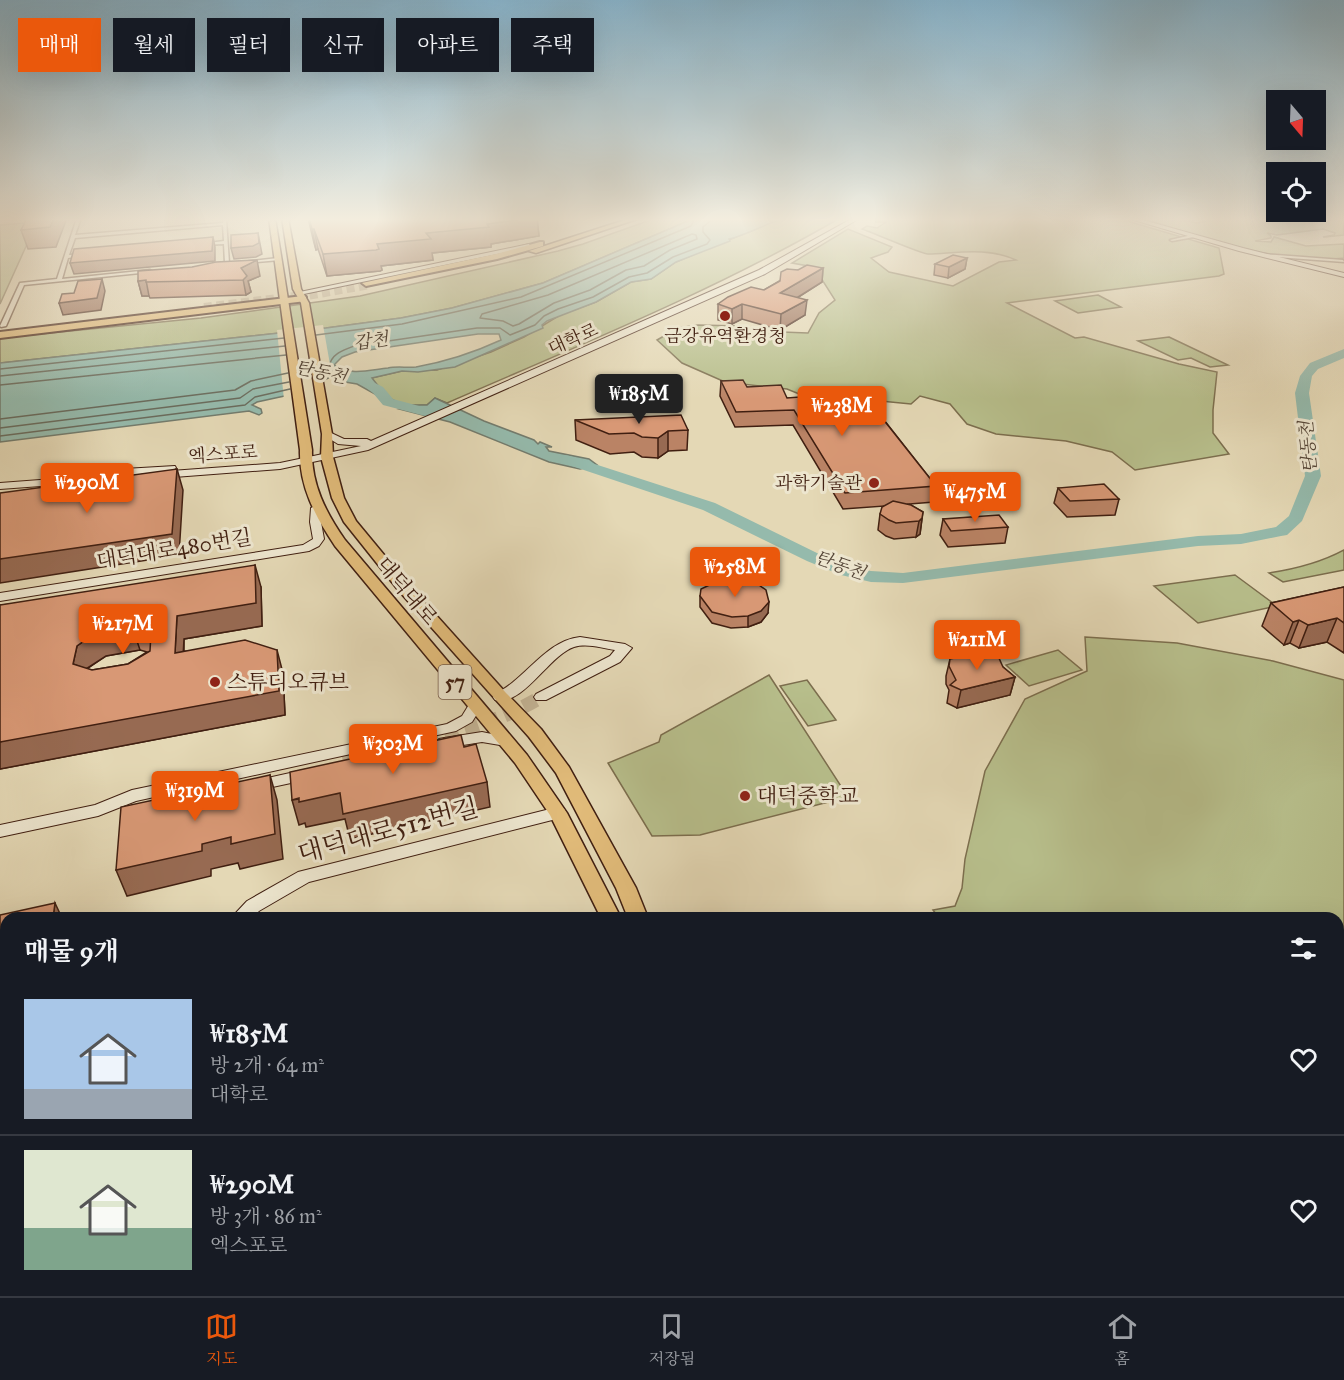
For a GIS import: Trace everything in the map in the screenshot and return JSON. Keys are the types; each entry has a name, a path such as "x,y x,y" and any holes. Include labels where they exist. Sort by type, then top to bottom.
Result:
{"highway":[{"path":"366,286 399,278"},
{"path":"1,329 302,298"},
{"path":"1,329 204,309"}],"main road":[{"name":"대덕대로","path":"281,278 306,455 317,508 340,543 521,759 558,813 608,912"},
{"name":"대덕대로","path":"298,278 327,434 327,452 338,498 350,522 500,698 535,733 563,771 626,888 636,912"},
{"path":"302,298 377,278"},
{"name":"대학로","path":"327,452 364,448 748,278"},
{"path":"354,283 352,288 366,286"},
{"path":"302,298 366,286"},
{"path":"327,434 334,439 351,443 378,440 400,433"},
{"name":"엑스포로","path":"0,480 327,452"},
{"name":"엑스포로","path":"0,486 280,466 306,455"},
{"name":"대덕대로480번길","path":"0,597 305,548 314,545 320,534 316,526 317,508"},
{"path":"500,698 514,692 564,646 573,642 625,648 615,659 542,697"},
{"path":"596,644 603,654 602,666"},
{"path":"186,801 451,728 467,719 475,706"},
{"path":"0,831 350,757 482,737 506,741"},
{"path":"98,810 130,813 141,810"},
{"name":"대덕대로512번길","path":"246,912 304,877 558,813"}],"street":[{"path":"1,329 22,284 65,278"}],"green space":[{"path":"0,278 12,278 0,304"},
{"path":"437,278 554,278 452,308 401,318 0,363 0,338 201,318 360,296"},
{"path":"726,278 447,403 435,398 427,405 405,406 387,397 371,378 402,371 437,370 491,352 524,337 560,315 596,302 631,282 651,279"},
{"path":"821,278 919,278 953,286 967,278 1200,278 1007,303 1075,338 1084,337 1179,364 1217,372 1213,433 1229,454 1135,470 1112,452 1066,441 996,434 967,424 950,404 920,396 911,404 860,399 852,402 819,402 787,389 725,382 682,363 657,340 678,328 698,325 741,326 757,331 808,333 819,313 835,300"},
{"path":"1098,295 1121,307 1078,313 1055,301"},
{"path":"1169,337 1228,365 1210,367 1191,358 1178,360 1138,341"},
{"path":"1344,550 1344,570 1283,582 1269,573 1308,565"},
{"path":"1235,575 1277,606 1198,623 1154,586"},
{"path":"1085,637 1177,643 1273,661 1344,680 1344,912 934,912 933,910 955,906 962,888 965,859 985,771 1025,699 1087,671"},
{"path":"1058,650 1082,670 1029,686 1006,665"},
{"path":"769,675 848,797 700,835 652,836 608,763 659,742 661,735"},
{"path":"807,680 836,720 808,726 780,686"}],"water":[{"name":"갑천","path":"554,278 652,278 631,282 596,302 547,321 542,325 543,328 455,367 418,372 402,371 372,378 387,397 382,398 357,384 339,381 312,390 257,402 252,405 261,409 262,413 259,415 249,411 0,442 0,363 326,328 401,318 452,308","holes":["478,334 499,334 501,340 481,349 416,367 354,371 334,365 342,357 355,352"]},
{"path":"435,398 484,421 534,440 538,444 540,442 552,447 546,447 549,451 589,459 597,465 580,469 549,462 450,422 399,409 412,405 427,405"}],"pier":[{"path":"323,325 334,387 284,400 277,330"}],"building":[{"path":"138,278 245,278 243,280 138,281"},
{"path":"780,278 805,278 780,293 807,300 781,314 742,304 732,309 718,304 751,287 764,290 780,281"},
{"path":"102,279 97,298 59,303 62,294 74,293 78,281"},
{"path":"743,380 747,387 781,385 787,398 813,396 818,404 846,402 842,396 867,394 873,403 871,404 936,486 845,493 794,410 736,412 721,381"},
{"path":"681,415 688,430 668,431 658,438 642,437 634,433 609,434 575,420"},
{"path":"177,469 172,534 0,559 0,493"},
{"path":"1104,484 1119,499 1070,501 1058,488"},
{"path":"893,501 911,505 923,512 922,518 919,521 896,523 889,520 880,514 882,507"},
{"path":"999,515 1008,527 951,531 943,519"},
{"name":"스튜디오큐브","path":"255,565 256,603 177,616 175,653 245,640 277,650 279,691 0,742 0,605","holes":["132,626 151,633 150,651 128,664 92,670 73,664 77,646 97,632"]},
{"path":"722,579 740,579 756,583 766,590 769,602 761,611 748,616 732,617 712,612 700,596 701,589"},
{"path":"1344,587 1344,623 1337,618 1308,625 1299,620 1293,622 1271,603"},
{"path":"983,652 998,656 1003,667 1015,677 961,690 950,685 956,680 949,666 950,659"},
{"path":"461,735 464,747 476,744 487,782 343,814 340,793 299,802 299,798 292,800 290,772"},
{"path":"270,775 275,834 231,844 231,837 202,844 202,851 116,870 121,807"},
{"path":"55,903 54,912 14,912"}],"waterway":[{"name":"탄동천","path":"565,459 689,499 746,523 813,558 871,577 903,578 1198,541 1241,539 1281,531 1296,518 1313,476 1302,393 1306,376 1314,366 1344,353"},
{"name":"탄동천","path":"363,381 378,390 388,402 429,413"}],"tunnel":[{"path":"285,300 370,285"},
{"path":"204,307 294,296"},
{"path":"342,757 419,742 469,729 517,710 541,697"}],"place":[{"name":"금강유역환경청","path":"725,316"},
{"name":"과학기술관","path":"874,483"},
{"name":"스튜디오큐브","path":"215,682"},
{"name":"대덕중학교","path":"745,796"}]}
